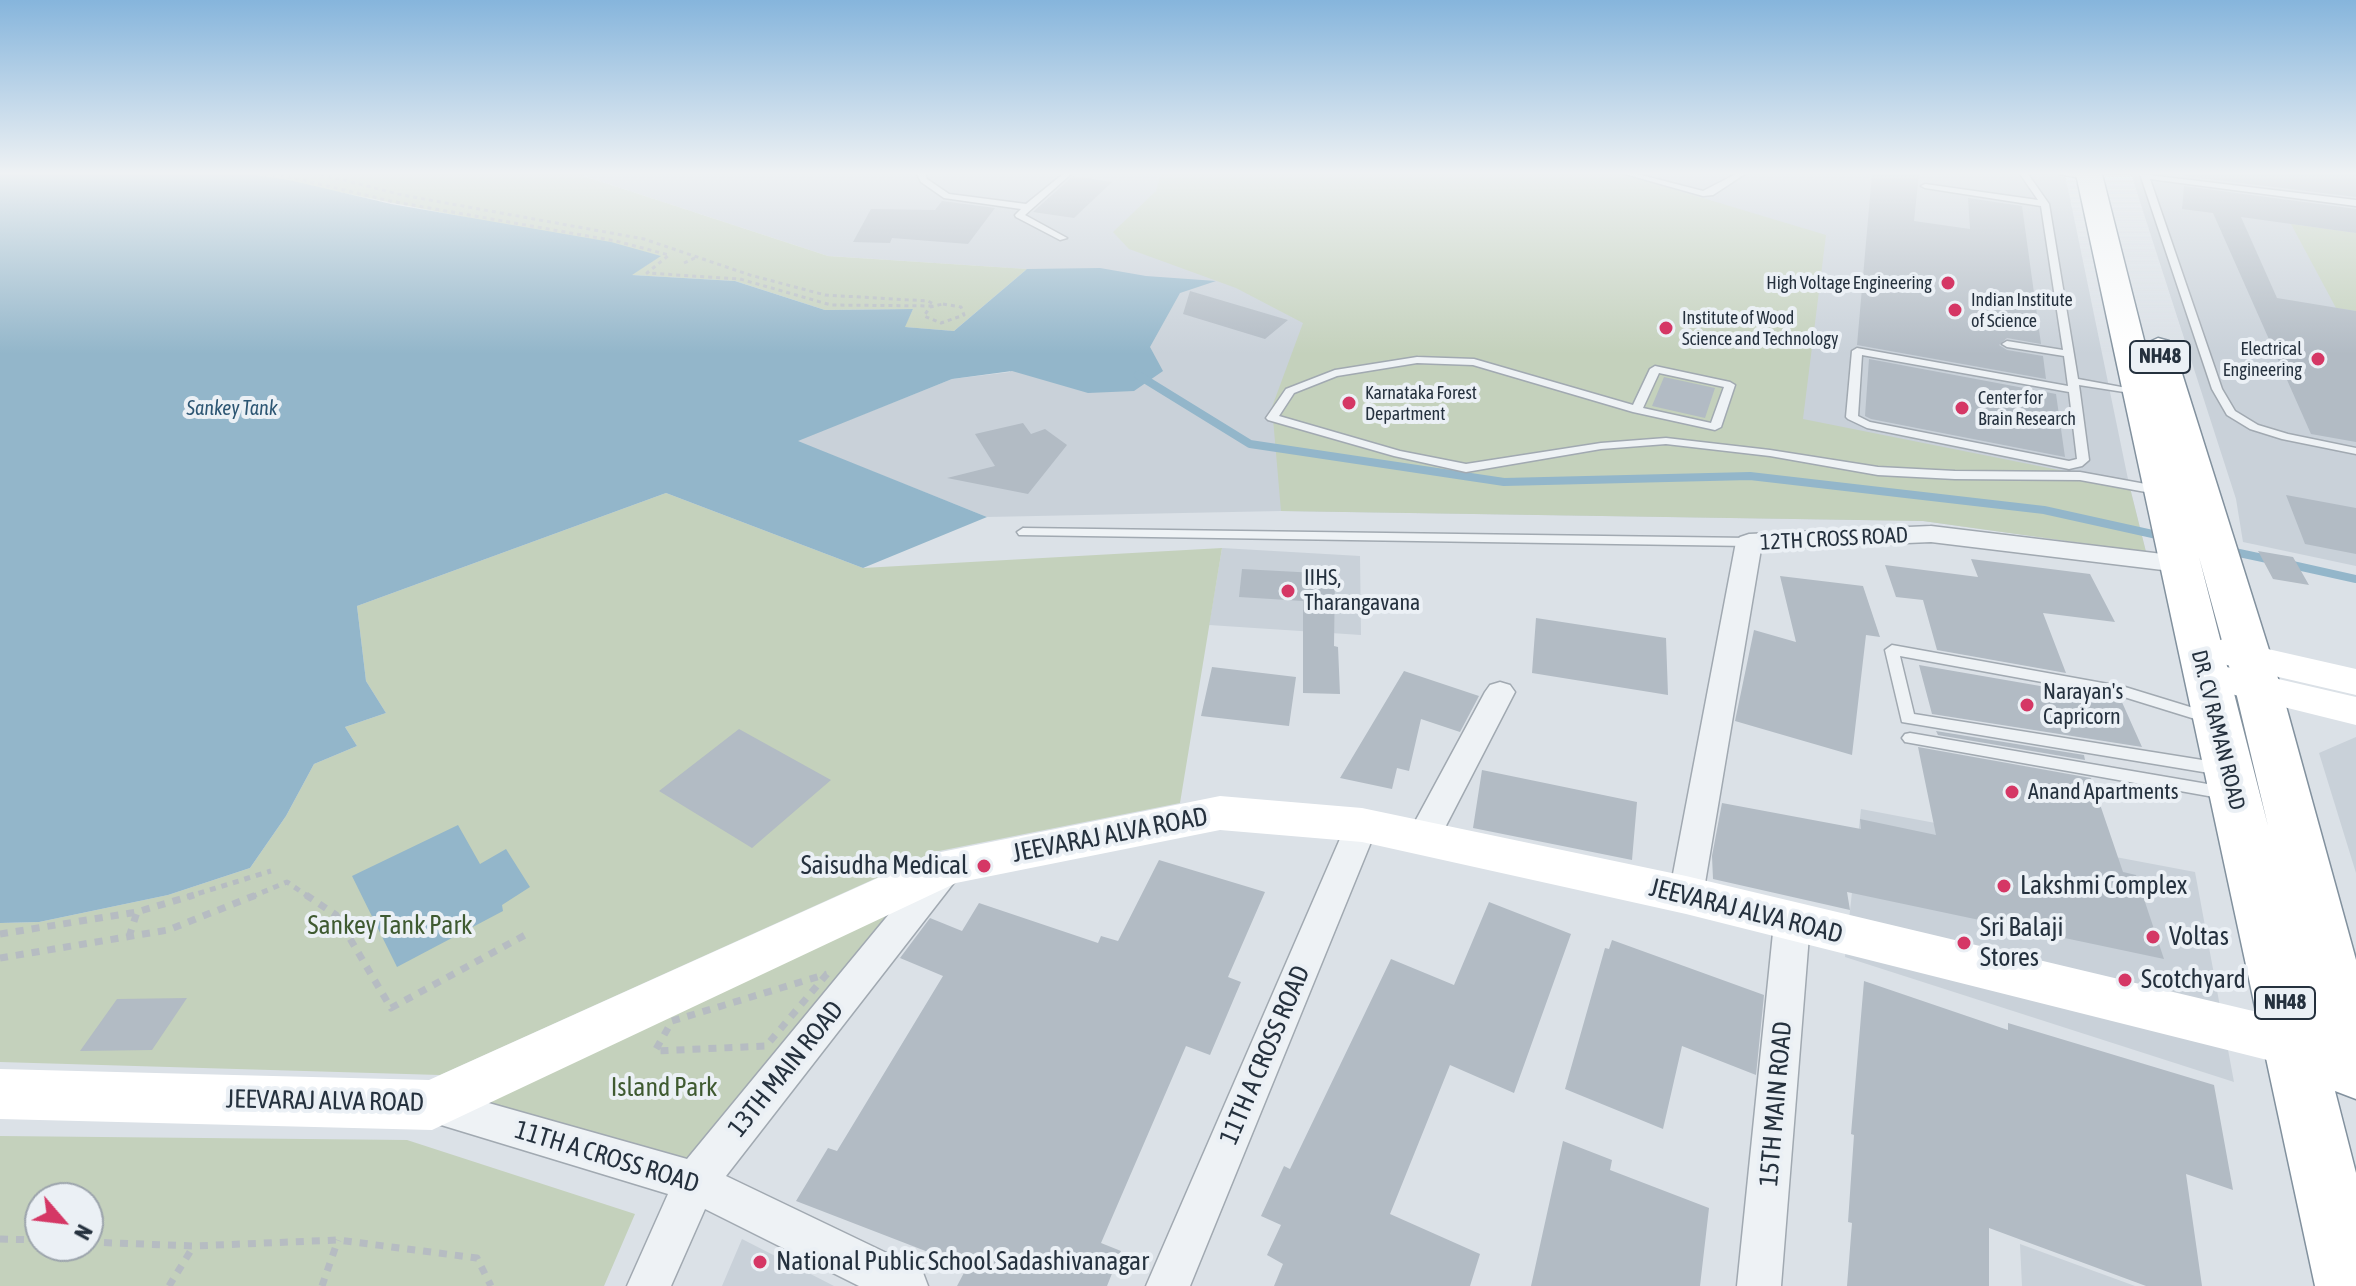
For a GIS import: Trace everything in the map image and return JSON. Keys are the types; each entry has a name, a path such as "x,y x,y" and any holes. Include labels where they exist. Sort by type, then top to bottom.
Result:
{"highway":[{"name":"DR. CV RAMAN ROAD","path":"2101,234 2162,491 2192,548"},
{"name":"DR. CV RAMAN ROAD","path":"2104,234 2192,548 2295,1044 2350,1286"},
{"name":"DR. CV RAMAN ROAD","path":"2227,707 2356,1071"}],"street":[{"name":"12TH CROSS ROAD","path":"1686,895 1749,542 1931,534 2192,548"},
{"path":"2227,707 2356,682"},
{"path":"1423,838 1500,692"},
{"path":"2227,707 2356,711"},
{"name":"JEEVARAJ ALVA ROAD","path":"0,1094 432,1105 947,867 1220,813 1362,825 1423,838 1686,895 2295,1044"},
{"name":"11TH A CROSS ROAD","path":"1168,1286 1362,825"},
{"name":"13TH MAIN ROAD","path":"649,1286 695,1182 947,867"},
{"name":"15TH MAIN ROAD","path":"1759,1286 1792,923"},
{"name":"11TH A CROSS ROAD","path":"432,1105 695,1182 906,1286"}],"lane":[{"path":"1055,234 1063,238"},
{"path":"2050,234 2073,386 2083,460 2069,465 1867,425 1852,417 1857,351 2073,386 2140,393"},
{"path":"2164,234 2217,389 2231,413 2254,427 2286,437 2356,451"},
{"path":"2007,344 2068,354"},
{"path":"1637,410 1655,369 1730,385 1715,427 1637,410 1474,362 1417,360 1324,377 1290,391 1272,418 1398,454 1466,468 1601,446 1666,441 1770,453 1878,471 2080,476 2162,491"},
{"path":"1023,532 1749,542"},
{"path":"1892,650 2125,692 2227,707 1907,718 1892,650"},
{"path":"1910,738 2227,707"}],"path":[{"path":"577,234 669,255 647,273 740,279 831,305 956,305 965,312 955,321 935,322 924,316 927,310 936,306"},
{"path":"616,234 644,239 750,275 825,295 928,301 936,306"},
{"path":"684,263 698,256"},
{"path":"816,301 825,295"},
{"path":"0,934 137,912 271,871"},
{"path":"0,958 168,930 287,882 336,915 391,1008 527,934"},
{"path":"129,937 137,912"},
{"path":"827,974 766,1046 655,1051 672,1021 827,974"},
{"path":"0,1239 24,1240"},
{"path":"322,1286 338,1240"},
{"path":"104,1243 194,1246 338,1240 477,1258 491,1286"},
{"path":"169,1286 194,1246"}],"shaded area":[{"name":"Karnataka Forest Department","path":"761,234 2077,234 2146,552 1923,521 1281,511 987,517 796,441 952,379 1010,372 1026,269 828,256"},
{"path":"2150,234 2356,234 2356,566 2243,542 2236,499"},
{"name":"IIHS, Tharangavana","path":"1222,548 1360,556 1361,635 1209,625"},
{"path":"2356,737 2356,873 2319,753"},
{"path":"1861,809 2195,872 2234,1082 1845,957"},
{"name":"National Public School Sadashivanagar","path":"742,1239 834,1286 722,1286"},
{"path":"2020,1244 2135,1286 2022,1286"}],"green space":[{"path":"550,234 761,234 828,256 1027,269 954,331 904,327 913,309 825,310 735,281 631,275 660,256"},
{"path":"1115,234 1823,234 1826,235 1803,419 2129,484 2146,552 1923,521 1281,511 1272,407 1303,323 1236,288 1129,249"},
{"path":"2296,234 2356,234 2356,311 2336,308"},
{"name":"Sankey Tank Park","path":"666,493 863,568 1222,548 1180,803 934,852 440,1075 0,1062 0,923 39,922 168,895 250,868 286,816 314,764 357,746 345,727 386,713 366,681 357,606"},
{"name":"Island Park","path":"947,867 695,1182 432,1105"},
{"path":"0,1136 407,1140 635,1214 604,1286 0,1286"}],"water":[{"name":"Sankey Tank","path":"0,234 565,234 611,242 661,256 632,275 735,281 825,310 913,309 905,327 954,331 1027,269 1100,268 1146,276 1216,281 1180,293 1150,347 1163,371 1134,391 1088,393 1012,371 952,379 798,441 987,517 863,568 666,493 357,606 366,681 386,713 345,727 357,746 314,764 286,816 250,868 168,895 39,922 0,923"},
{"path":"458,825 480,864 506,849 530,887 502,905 503,911 397,967 352,876"}],"building":[{"path":"857,234 975,234 968,244 892,238 890,243 853,242"},
{"name":"High Voltage Engineering","path":"1867,234 2026,234 2041,344 2007,338 1999,345 2007,350 2043,356 2046,379 1857,345"},
{"name":"Electrical Engineering","path":"2222,234 2249,234 2277,298 2356,311 2356,442 2311,434"},
{"path":"1190,291 1288,320 1265,339 1183,314"},
{"name":"Center for Brain Research","path":"1869,359 2056,394 2065,457 1865,416"},
{"path":"1664,377 1715,388 1705,418 1652,406"},
{"path":"1023,423 1031,434 1045,429 1067,445 1028,494 947,478 995,466 975,434"},
{"path":"2286,495 2356,508 2356,554 2305,544"},
{"path":"2258,551 2293,557 2309,585 2273,579"},
{"path":"1971,559 2090,574 2115,622 2043,613 2066,673 1937,650 1923,600 1896,597 1885,565 1978,577"},
{"path":"1242,569 1335,574 1334,646 1338,647 1340,694 1303,693 1303,601 1239,597"},
{"path":"1780,576 1863,586 1880,637 1866,635 1852,755 1735,721 1754,630 1796,642"},
{"path":"1536,618 1666,638 1668,695 1532,673"},
{"name":"Narayan's Capricorn","path":"1919,665 2121,700 2142,747 1932,714"},
{"path":"1212,667 1296,677 1289,726 1201,716"},
{"path":"1404,671 1479,696 1460,732 1421,719 1409,771 1397,768 1392,789 1340,778"},
{"path":"739,729 831,780 752,848 659,791"},
{"path":"1936,731 2084,755 2085,760 1938,735"},
{"path":"1918,747 2091,778 2123,872 2136,875 2164,959 1847,892 1850,910 1713,879 1712,856 1722,803 1861,829 1860,819 1936,835"},
{"path":"1482,770 1637,802 1632,860 1473,828"},
{"path":"1159,860 1265,892 1228,977 1241,982 1210,1055 1186,1046 1101,1243 1121,1251 1107,1286 957,1286 967,1267 796,1201 828,1148 837,1151 943,976 900,958 930,918 962,931 979,903 1098,943 1101,936 1118,941"},
{"path":"1489,902 1571,934 1514,1093 1450,1065 1390,1214 1480,1254 1470,1286 1274,1286 1283,1264 1267,1255 1281,1225 1261,1216 1284,1166 1290,1169 1391,959 1454,985"},
{"path":"1612,940 1764,995 1756,1075 1682,1046 1663,1129 1565,1089 1605,948 1609,949"},
{"path":"1864,981 2008,1030 2008,1023 2214,1085 2233,1190 2186,1174 2202,1286 2146,1286 1989,1228 1989,1286 1847,1286 1852,1223 1848,1222 1854,1135 1851,1134"},
{"path":"187,998 152,1050 80,1051 117,999"},
{"path":"1563,1141 1612,1160 1610,1170 1709,1208 1700,1286 1531,1286"}],"waterway":[{"path":"1138,375 1250,444 1504,482 1750,476 2044,510 2166,537"},
{"path":"2225,550 2272,560"},
{"path":"2288,564 2356,579"}],"place":[{"name":"High Voltage Engineering","path":"1948,283"},
{"name":"Indian Institute of Science","path":"1955,310"},
{"name":"Institute of Wood Science and Technology","path":"1666,328"},
{"name":"Electrical Engineering","path":"2318,359"},
{"name":"Karnataka Forest Department","path":"1349,403"},
{"name":"Center for Brain Research","path":"1962,408"},
{"name":"IIHS, Tharangavana","path":"1288,591"},
{"name":"Narayan's Capricorn","path":"2027,705"},
{"name":"Anand Apartments","path":"2012,792"},
{"name":"Saisudha Medical","path":"984,866"},
{"name":"Lakshmi Complex","path":"2004,886"},
{"name":"Voltas","path":"2153,937"},
{"name":"Sri Balaji Stores","path":"1964,943"},
{"name":"Scotchyard","path":"2125,980"},
{"name":"National Public School Sadashivanagar","path":"760,1262"}]}
